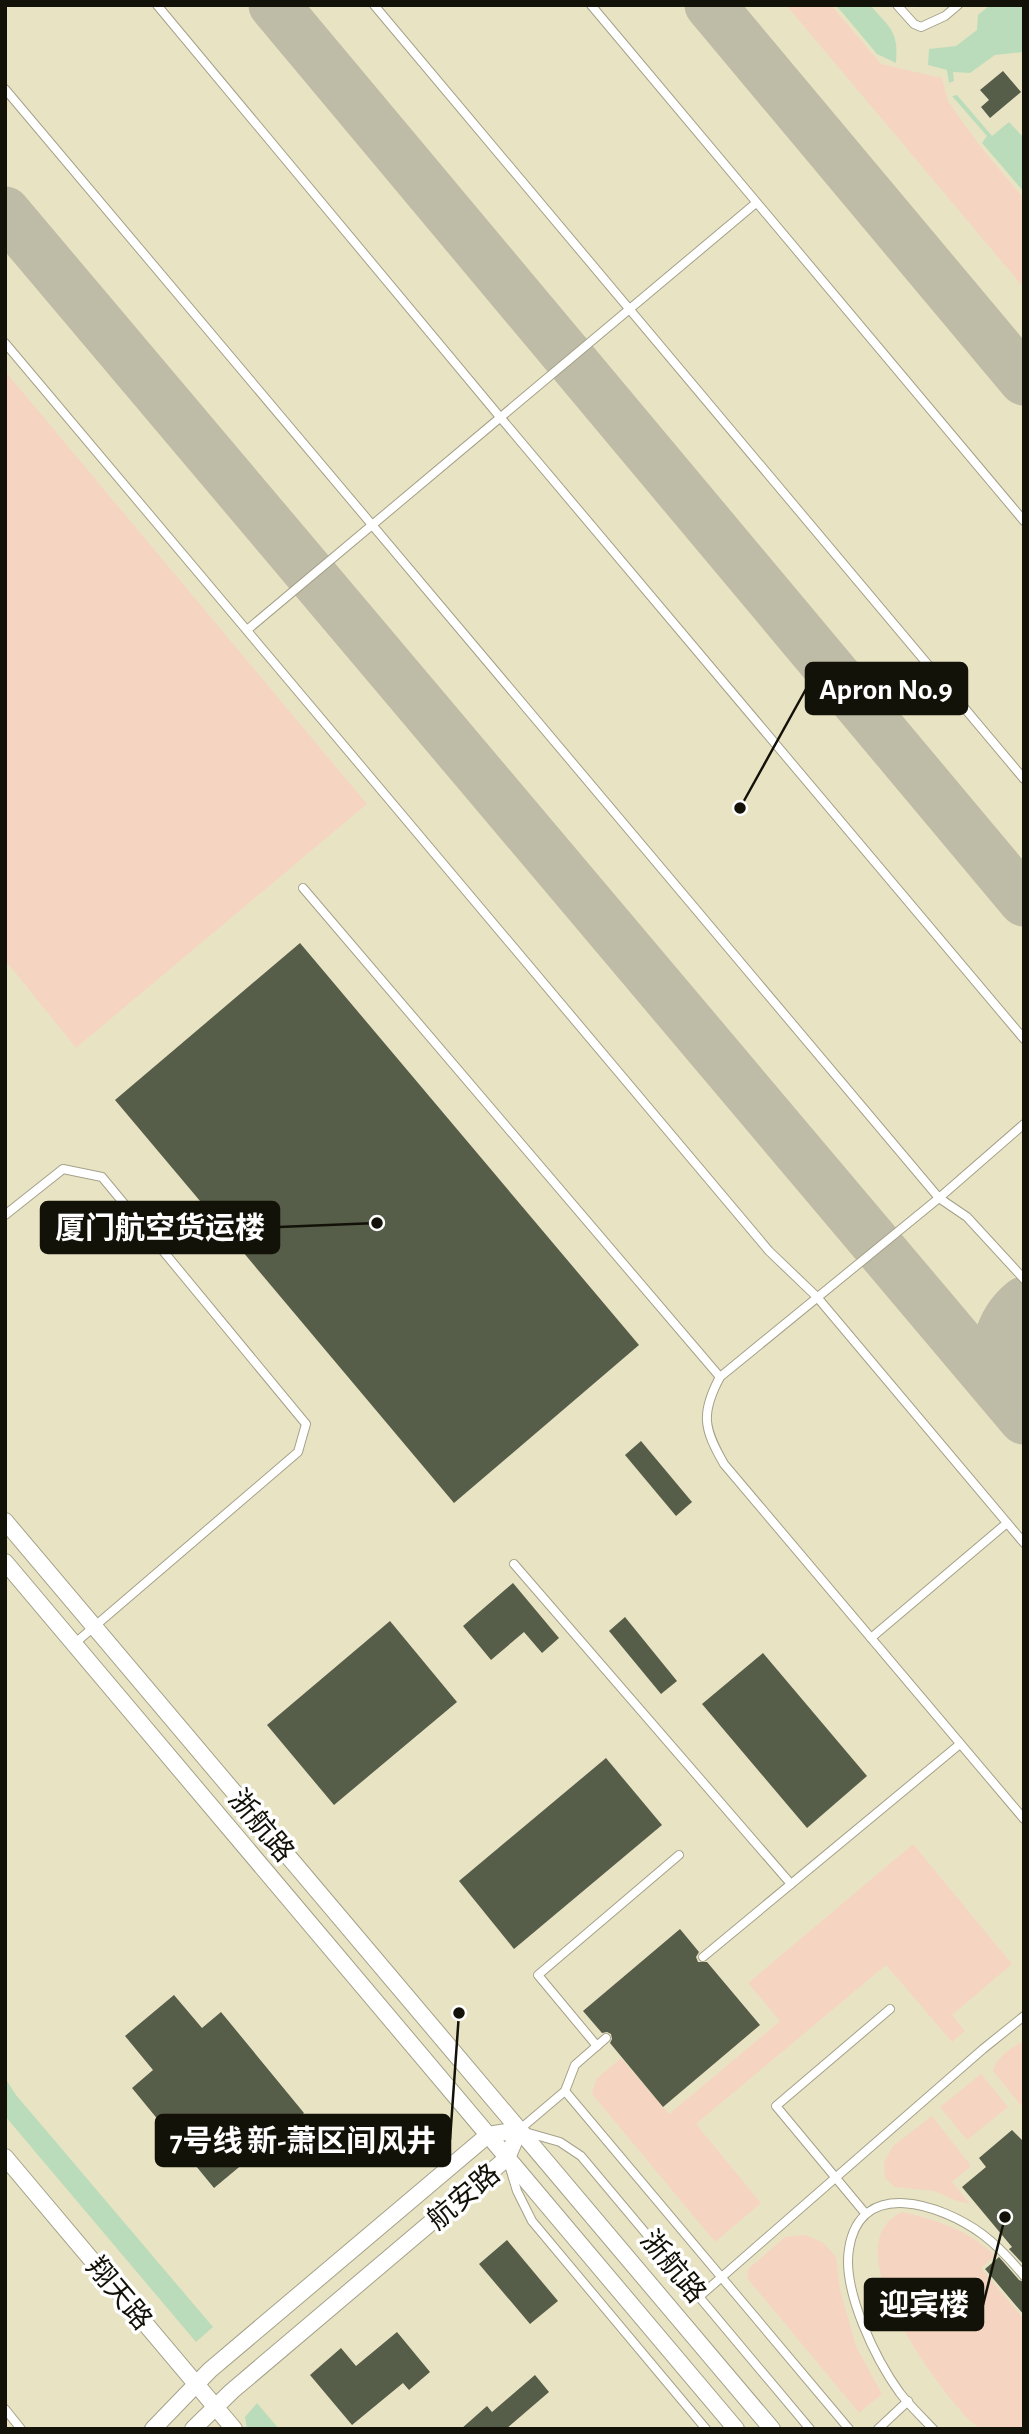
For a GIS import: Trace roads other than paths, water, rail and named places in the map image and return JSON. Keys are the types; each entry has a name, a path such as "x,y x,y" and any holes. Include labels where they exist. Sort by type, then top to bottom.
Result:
{"street":[{"name":"浙航路","path":"5,1521 772,2429"},
{"name":"浙航路","path":"5,1562 736,2429"},
{"name":"航安路","path":"153,2429 221,2361 488,2136 519,2130"},
{"name":"航安路","path":"193,2429 232,2391 507,2158 519,2130"},
{"name":"翔天路","path":"5,2157 234,2429"}],"lane":[{"path":"157,5 1024,1039"},
{"path":"374,5 1024,779"},
{"path":"591,5 1024,521"},
{"path":"897,5 914,24 921,27 945,16 958,5"},
{"path":"5,89 939,1198 967,1217 1024,1279"},
{"path":"247,630 756,203"},
{"path":"5,343 769,1251 817,1297 1024,1544"},
{"path":"303,888 720,1377"},
{"path":"1024,1124 939,1198 720,1377 710,1396 706,1420 712,1443 724,1464 1024,1819"},
{"path":"5,1215 63,1169 102,1177 306,1423 298,1452 74,1644"},
{"path":"871,1638 1007,1523"},
{"path":"514,1564 791,1884"},
{"path":"703,1957 960,1744"},
{"path":"597,2046 538,1975 679,1854"},
{"path":"865,2213 776,2106 890,2009"},
{"path":"700,2296 1024,2016"},
{"path":"519,2130 565,2091 575,2065 606,2038"},
{"path":"565,2091 849,2429"},
{"name":"浙航路","path":"519,2130 560,2142 581,2156 810,2429"},
{"name":"浙航路","path":"507,2158 517,2191 532,2221 706,2429"},
{"path":"933,2429 900,2393 867,2334 852,2294 848,2252 853,2230 865,2213 886,2203 907,2202 936,2210 981,2234 1006,2255 1024,2276"},
{"path":"878,2429 908,2401"},
{"path":"5,2409 21,2429"}],"place":[{"name":"Apron No.9","path":"740,808"},
{"name":"厦门航空货运楼","path":"377,1223"},
{"name":"7号线 新-萧区间风井","path":"459,2013"},
{"name":"迎宾楼","path":"1005,2217"}]}
